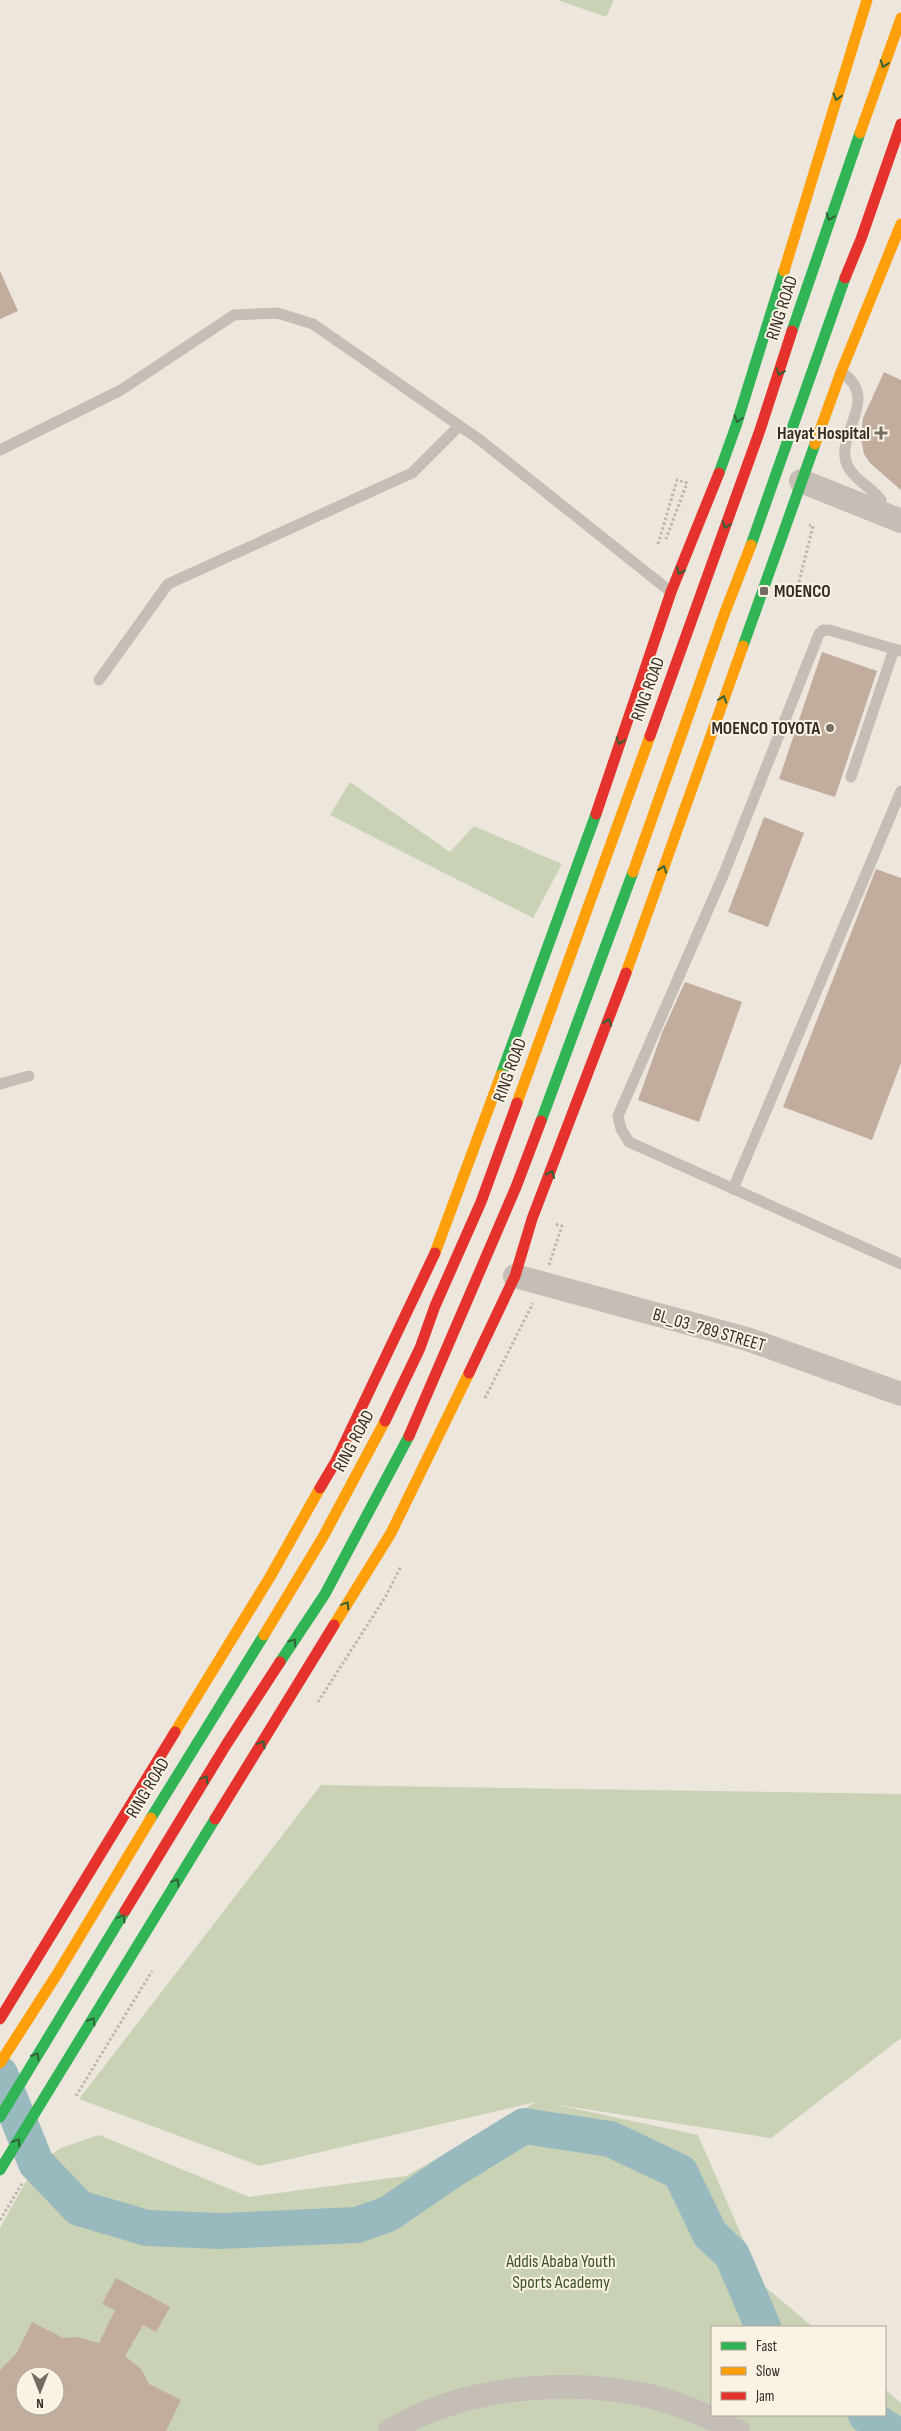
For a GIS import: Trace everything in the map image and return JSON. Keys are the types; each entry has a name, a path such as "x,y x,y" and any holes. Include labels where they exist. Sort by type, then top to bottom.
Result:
{"main road":[{"name":"RING ROAD","path":"0,2018 280,1560 336,1461 434,1256 478,1145 515,1033 598,808 671,592 704,517 736,426 867,0"},
{"name":"RING ROAD","path":"0,2063 11,2043 59,1971 323,1537 394,1404 420,1348 435,1306 481,1202 570,960 760,430 820,243 901,18"},
{"path":"0,2117 226,1745 325,1594 413,1428 516,1187 599,970 725,612 756,532 832,310 861,239 901,124"},
{"path":"2,2166 391,1533 515,1276 532,1219 595,1058 801,481 841,372 901,224"}],"street":[{"path":"801,481 901,521"},
{"name":"BL_03_789 STREET","path":"515,1276 747,1339 901,1394"},
{"path":"390,2431 403,2423 459,2401 510,2390 558,2388 607,2390 653,2397 702,2414 738,2431"}],"lane":[{"path":"0,450 122,390 234,315 277,313 313,324 459,426 671,592"},
{"path":"841,372 852,380 858,397 845,454 848,468 881,500 879,512"},
{"path":"99,680 168,584 412,474 459,426"},
{"path":"851,778 898,650 829,630 823,630 819,634 725,871 618,1116 629,1142 901,1264"},
{"path":"732,1189 901,791"},
{"path":"0,1084 29,1076"}],"path":[{"path":"0,2220 26,2176"}],"green space":[{"path":"558,0 614,0 606,17"},
{"path":"350,782 450,852 474,826 562,864 533,918 330,815"},
{"name":"Addis Ababa Youth Sports Academy","path":"321,1785 901,1794 901,2038 771,2138 553,2104 698,2135 763,2285 812,2326 711,2326 711,2416 886,2416 886,2390 901,2403 901,2431 0,2431 0,2228 34,2167 61,2148 99,2135 249,2197 406,2176 536,2102 260,2166 79,2099"}],"building":[{"path":"0,271 18,311 0,319"},
{"name":"Hayat Hospital","path":"884,372 901,380 901,490 871,464 864,454 861,438 863,418"},
{"path":"822,652 877,671 835,797 779,779"},
{"path":"764,817 804,833 768,927 728,912"},
{"path":"876,869 901,878 901,1063 872,1140 783,1107"},
{"path":"685,982 742,1002 699,1122 638,1100 662,1033"},
{"path":"116,2278 170,2307 156,2332 143,2325 125,2356 141,2369 149,2384 181,2400 166,2431 0,2431 0,2370 16,2354 32,2322 63,2338 77,2337 99,2343 115,2310 102,2304"}],"waterway":[{"path":"0,2074 36,2163 79,2208 147,2228 221,2231 357,2225 388,2214 454,2169 524,2126 610,2139 680,2172 710,2234 732,2255 763,2326"},
{"path":"868,2416 890,2431"}],"traffic: fast":[{"path":"792,331 860,133"},
{"path":"719,473 736,426 784,271"},
{"path":"751,545 845,278"},
{"path":"743,646 815,444"},
{"path":"501,1075 596,814"},
{"path":"541,1121 633,872"},
{"path":"280,1662 325,1594 409,1436"},
{"path":"151,1818 264,1635"},
{"path":"0,2170 215,1819"},
{"path":"0,2117 125,1911"}],"traffic: slow":[{"path":"784,271 867,0"},
{"path":"860,133 901,18"},
{"path":"815,444 841,372 901,224"},
{"path":"633,872 725,612 751,545"},
{"path":"626,973 743,646"},
{"path":"517,1103 650,736"},
{"path":"435,1253 501,1075"},
{"path":"334,1625 391,1533 469,1373"},
{"path":"264,1635 323,1537 385,1421"},
{"path":"175,1732 270,1577 320,1488"},
{"path":"0,2063 59,1971 151,1818"}],"traffic: jam":[{"path":"845,278 861,239 901,124"},
{"path":"650,736 760,430 792,331"},
{"path":"596,814 671,592 719,473"},
{"path":"469,1373 515,1276 532,1219 626,973"},
{"path":"385,1421 420,1348 435,1306 481,1202 517,1103"},
{"path":"409,1436 516,1187 541,1121"},
{"path":"320,1488 336,1461 435,1253"},
{"path":"215,1819 334,1625"},
{"path":"125,1911 226,1745 280,1662"},
{"path":"0,2019 175,1732"}],"place":[{"name":"Hayat Hospital","path":"881,433"},
{"name":"MOENCO","path":"764,591"},
{"name":"MOENCO TOYOTA","path":"830,728"}]}
